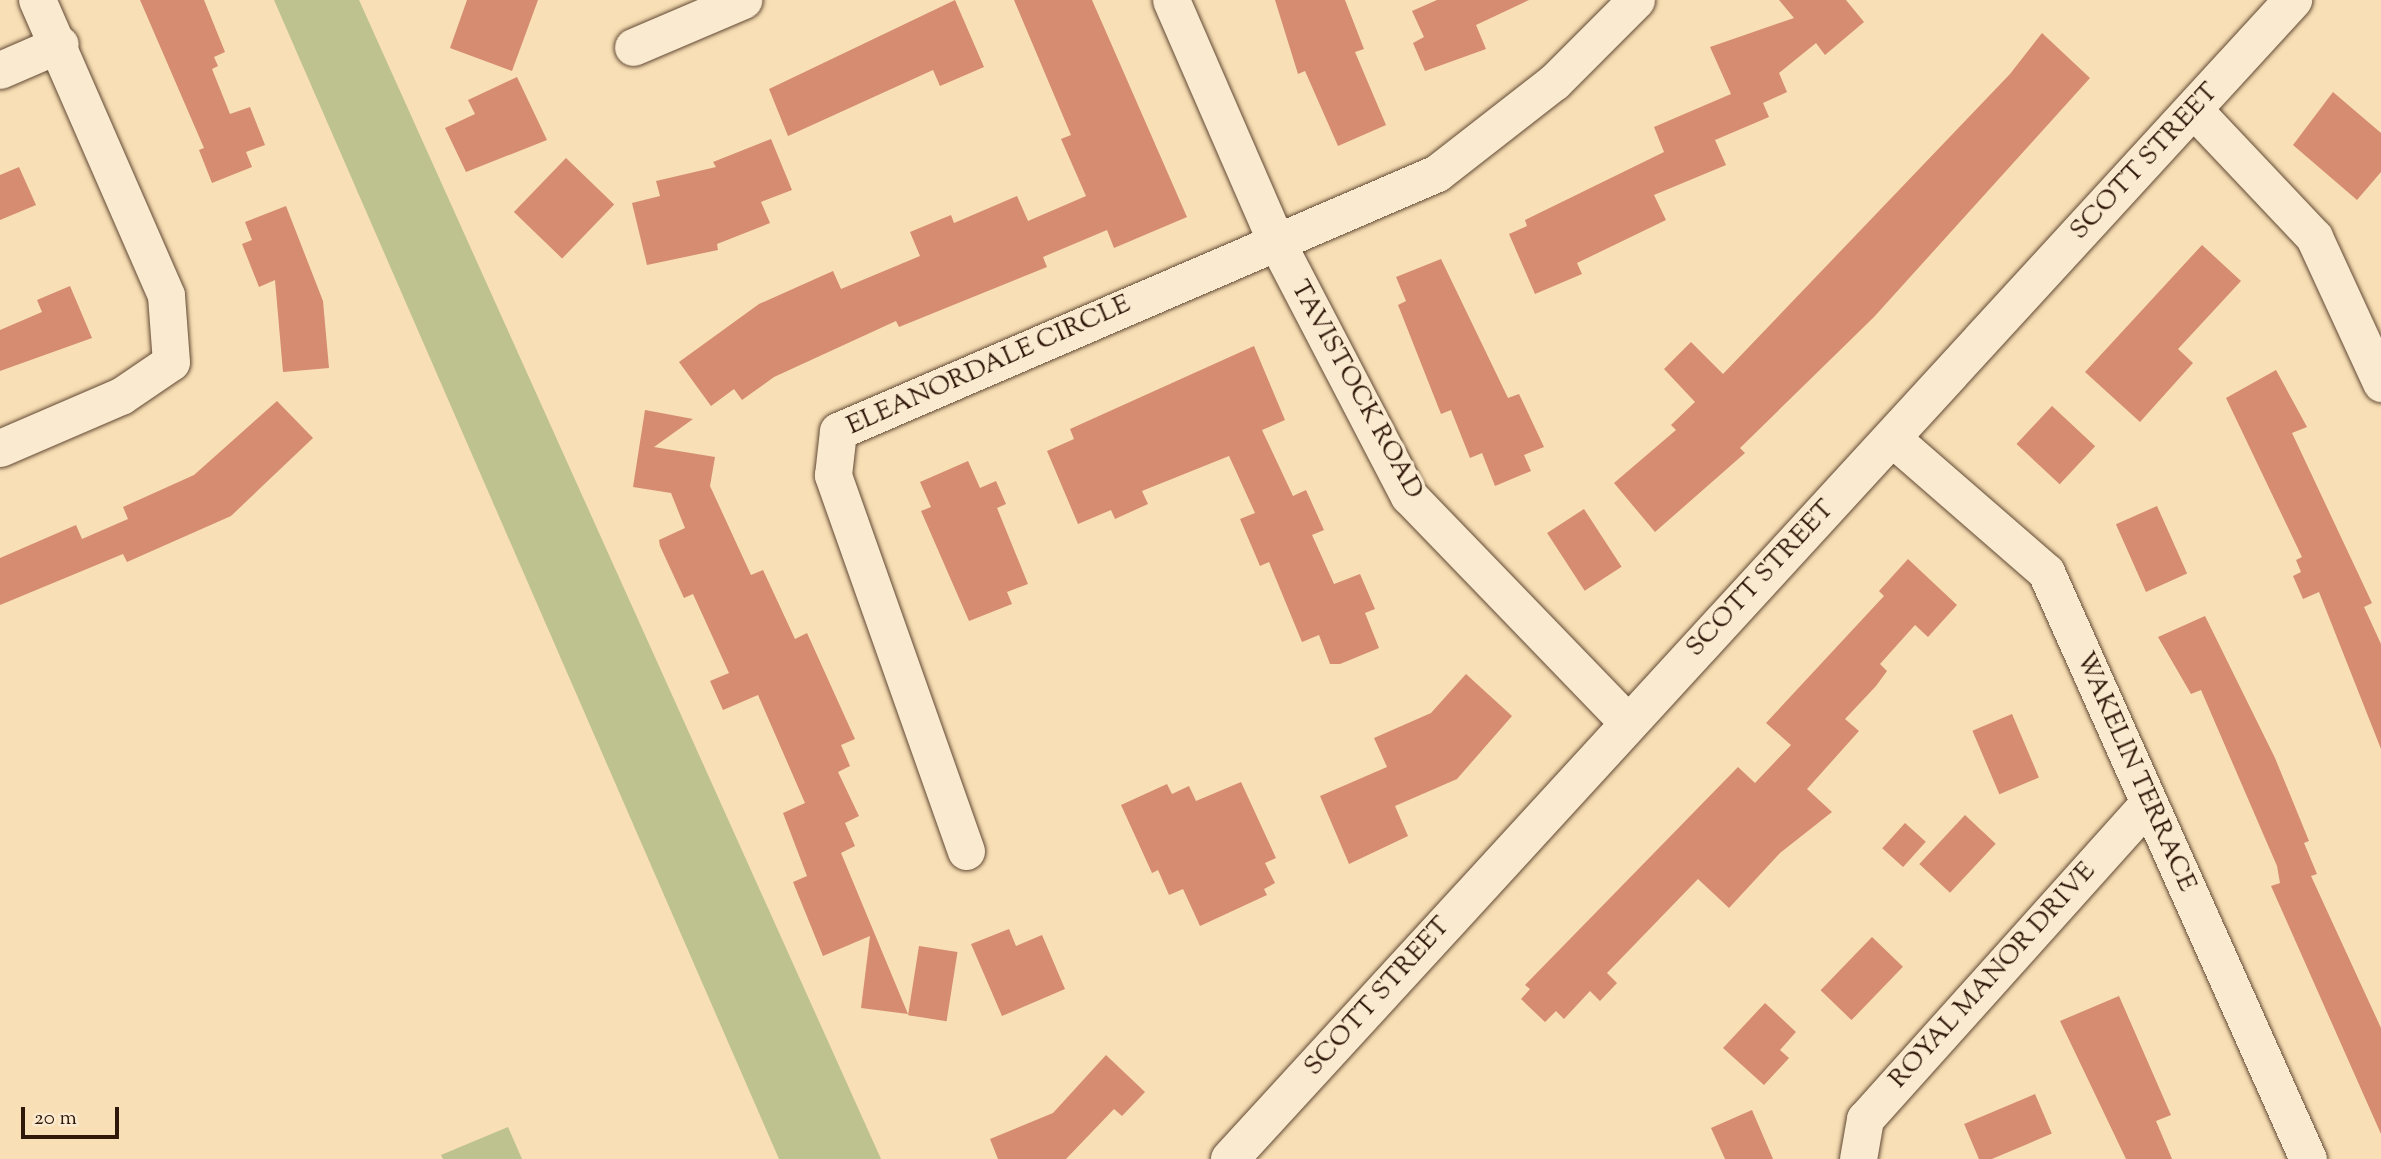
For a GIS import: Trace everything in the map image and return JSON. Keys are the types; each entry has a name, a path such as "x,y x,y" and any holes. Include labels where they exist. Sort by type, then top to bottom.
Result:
{"main road":[{"name":"SCOTT STREET","path":"1230,1159 1627,723 2293,0"}],"street":[{"path":"0,448 121,396 171,362 166,295 60,44 37,0"},
{"path":"633,47 743,0"},
{"name":"TAVISTOCK ROAD","path":"1171,0 1275,240 1409,496 1627,723"},
{"path":"1275,240 1437,173 1554,82 1636,0"},
{"path":"0,70 60,44"},
{"path":"2194,110 2314,237 2381,383"},
{"name":"ELEANORDALE CIRCLE","path":"966,852 833,475 838,431 1275,240"},
{"name":"WAKELIN TERRACE","path":"1892,438 2046,572 2308,1159"},
{"name":"ROYAL MANOR DRIVE","path":"1858,1159 1865,1119 2149,803"}],"green space":[{"path":"274,0 359,0 881,1159 779,1159"},
{"path":"508,1127 522,1159 443,1159 441,1155"}],"building":[{"path":"140,0 204,0 225,52 214,57 218,66 212,69 230,114 250,107 265,145 246,152 252,167 212,183 199,150 204,148"},
{"path":"467,0 538,0 512,71 450,48"},
{"path":"955,0 984,67 940,86 933,70 788,136 769,89"},
{"path":"1014,0 1092,0 1187,217 1114,248 1107,230 1043,257 1047,267 899,327 896,321 774,377 742,400 734,389 711,406 679,362 759,304 833,271 841,289 920,256 910,232 951,215 954,223 1017,196 1028,221 1086,196 1061,139 1071,135"},
{"path":"1275,0 1345,0 1364,49 1355,52 1386,125 1338,146 1305,71 1298,74"},
{"path":"1437,0 1529,0 1476,25 1486,49 1425,71 1413,43 1424,37 1412,11"},
{"path":"1779,0 1846,0 1864,22 1825,55 1816,43 1779,73 1787,92 1763,103 1769,117 1715,140 1726,165 1654,195 1666,220 1577,263 1582,274 1535,294 1509,234 1527,226 1525,220 1664,152 1654,127 1731,94 1710,47 1794,18"},
{"path":"2042,33 2090,78 1874,317 1740,448 1745,453 1655,532 1614,483 1676,430 1671,425 1695,402 1664,369 1691,342 1723,374 2010,74"},
{"path":"517,77 547,140 466,172 445,128 475,114 468,100"},
{"path":"2333,92 2381,133 2381,172 2357,200 2293,145"},
{"path":"771,139 792,190 761,202 770,223 717,244 718,250 647,265 632,203 660,196 656,181 716,167 713,162"},
{"path":"566,158 614,205 562,258 514,212"},
{"path":"19,167 36,205 0,220 0,175"},
{"path":"286,206 323,301 329,368 283,372 275,280 259,287 242,244 252,240 245,222"},
{"path":"2202,245 2241,281 2178,349 2193,363 2140,422 2085,372"},
{"path":"1441,259 1508,398 1519,394 1544,447 1524,455 1531,471 1495,486 1482,453 1470,458 1451,410 1441,414 1398,305 1406,301 1396,277"},
{"path":"70,286 92,338 0,371 0,330 42,312 37,300"},
{"path":"1254,346 1285,420 1262,430 1293,496 1306,490 1324,530 1312,535 1334,584 1360,574 1375,609 1365,613 1379,648 1340,664 1330,664 1319,635 1302,642 1269,562 1260,566 1240,519 1255,513 1229,456 1142,491 1148,504 1115,519 1111,510 1078,524 1047,451 1074,439 1070,429"},
{"path":"2276,370 2307,427 2292,433 2372,603 2364,607 2381,644 2381,749 2319,592 2303,599 2293,576 2301,572 2296,560 2302,557 2226,398"},
{"path":"277,401 313,438 231,516 127,562 123,554 0,605 0,558 76,525 82,539 128,519 123,507 194,475"},
{"path":"2052,406 2095,446 2060,484 2017,444"},
{"path":"645,410 693,419 654,447 715,457 710,486 751,575 763,570 795,639 807,633 855,739 841,745 850,766 838,772 859,816 845,823 855,846 841,853 908,1014 861,1008 870,936 823,956 793,882 807,876 783,813 805,803 758,695 723,710 710,681 729,673 693,594 684,598 660,546 659,540 685,528 671,493 633,487"},
{"path":"968,461 980,488 996,481 1006,504 997,508 1028,584 1007,592 1012,604 969,621 921,511 931,507 920,482"},
{"path":"2157,506 2187,574 2146,592 2116,524"},
{"path":"1584,509 1622,567 1585,591 1547,533"},
{"path":"1908,559 1957,605 1928,637 1915,625 1880,664 1887,671 1876,686 1845,719 1859,731 1807,789 1832,812 1780,853 1729,908 1698,879 1607,973 1617,983 1600,1001 1590,991 1564,1019 1556,1011 1545,1022 1521,999 1530,989 1525,985 1738,767 1755,783 1791,745 1766,723 1884,596 1879,591"},
{"path":"2205,616 2275,758 2309,841 2304,843 2317,874 2311,876 2381,1028 2381,1134 2271,886 2280,883 2277,866 2201,690 2191,694 2158,637"},
{"path":"1466,674 1512,716 1457,779 1395,806 1408,836 1349,864 1320,796 1387,767 1374,738 1431,713"},
{"path":"2012,714 2039,778 1999,794 1972,731"},
{"path":"1241,782 1276,858 1265,863 1275,883 1264,889 1267,895 1200,926 1183,889 1169,895 1158,870 1152,873 1121,805 1167,784 1172,794 1189,786 1196,801"},
{"path":"1965,815 1996,844 1950,893 1919,864"},
{"path":"1905,823 1926,842 1903,867 1882,848"},
{"path":"1009,929 1016,946 1042,935 1065,989 1002,1016 971,944"},
{"path":"1872,937 1903,967 1852,1020 1821,990"},
{"path":"919,946 958,952 947,1021 908,1015"},
{"path":"2119,996 2171,1115 2156,1121 2172,1159 2126,1159 2060,1021"},
{"path":"1765,1003 1796,1032 1780,1050 1789,1058 1764,1085 1723,1048"},
{"path":"1106,1055 1145,1092 1122,1116 1114,1109 1066,1159 998,1159 990,1139 1053,1113"},
{"path":"2035,1094 2052,1134 1992,1159 1979,1159 1964,1124"},
{"path":"1752,1110 1773,1159 1725,1159 1711,1128"}]}
